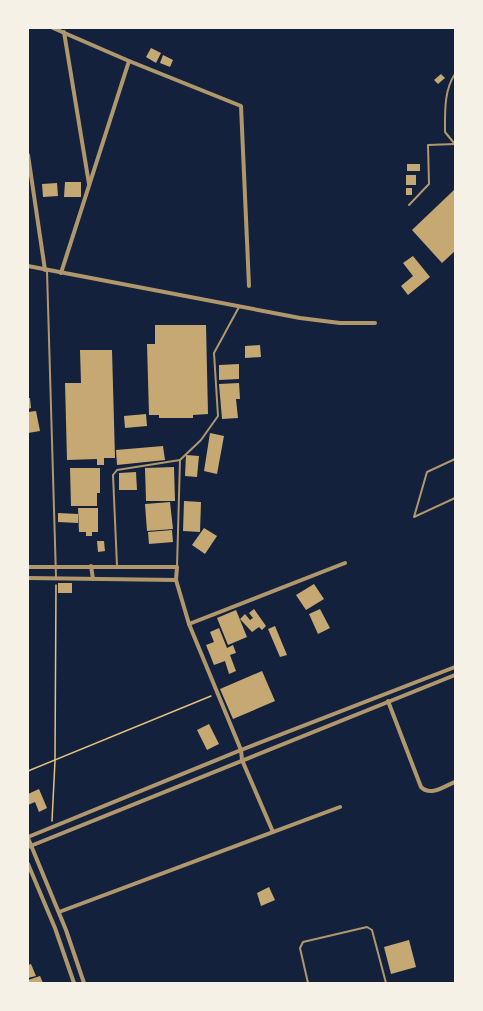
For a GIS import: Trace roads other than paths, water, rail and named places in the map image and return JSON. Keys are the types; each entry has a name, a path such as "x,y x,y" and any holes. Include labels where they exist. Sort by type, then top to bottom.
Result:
{"street":[{"path":"53,28 240,106 249,286"},
{"path":"64,32 89,184"},
{"path":"61,273 129,61"},
{"path":"28,156 46,270"},
{"path":"28,266 300,318 340,322 374,323"},
{"path":"190,624 345,563"},
{"path":"91,566 93,579"},
{"path":"28,567 177,567 176,580 190,624 216,693 241,750 242,760 273,832"},
{"path":"28,578 176,580"},
{"path":"84,983 59,912 30,846 28,838 241,750 455,667"},
{"path":"30,846 388,701 455,676"},
{"path":"388,701 421,787 427,792 431,792 455,782"},
{"path":"59,912 340,807"},
{"path":"28,864 55,928 74,983"}],"lane":[{"path":"455,74 451,80 445,104 445,132 455,144"},
{"path":"409,205 429,184 428,145 455,144"},
{"path":"46,270 56,579"},
{"path":"118,566 113,475 117,470 180,460 201,440 218,416 214,353 239,307"},
{"path":"455,459 427,472 414,518 455,498"},
{"path":"177,567 180,460"},
{"path":"308,983 300,948 303,942 367,927 372,930 386,983"}]}
